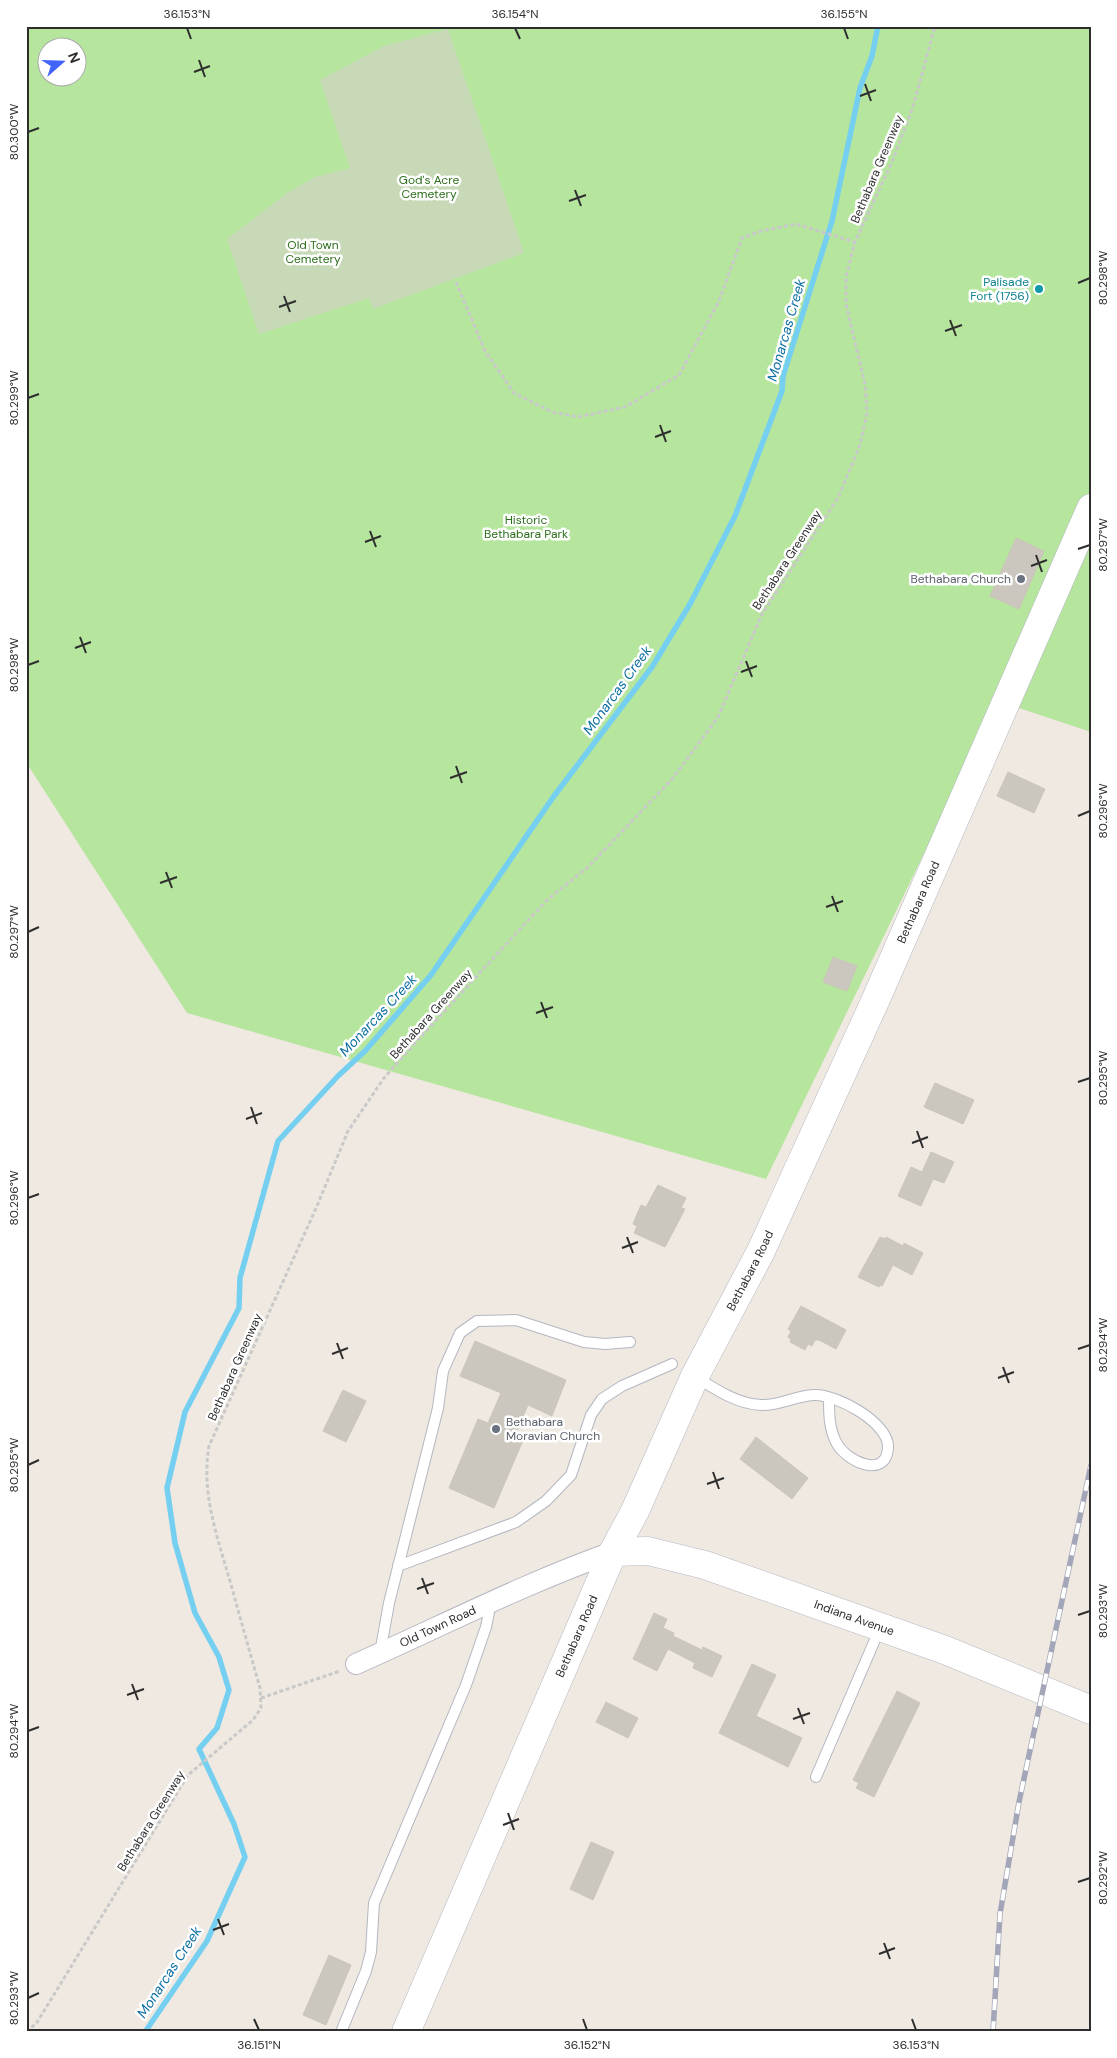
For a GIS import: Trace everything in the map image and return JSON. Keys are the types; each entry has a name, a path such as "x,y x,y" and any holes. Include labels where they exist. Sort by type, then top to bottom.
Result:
{"street":[{"name":"Bethabara Road","path":"406,2032 613,1552 635,1511 684,1370 761,1251 1002,714 1091,508"},
{"name":"Indiana Avenue","path":"613,1552 648,1551 685,1559 881,1627 980,1664 1091,1710"},
{"name":"Old Town Road","path":"356,1664 492,1601 571,1567 613,1552"}],"lane":[{"path":"380,1653 398,1566 438,1408 443,1371 460,1333 477,1321 516,1320 584,1342 605,1344 630,1342"},
{"path":"398,1566 516,1522 546,1501 571,1475 591,1414 602,1399 622,1386 684,1370 730,1398 761,1405 814,1394 829,1398 878,1423 886,1434 889,1445 887,1455 880,1463 870,1466 859,1464 845,1454 836,1444 830,1425 829,1398"},
{"path":"341,2032 366,1971 371,1952 374,1903 466,1685 486,1627 492,1601"},
{"path":"816,1777 881,1627"}],"path":[{"name":"Bethabara Greenway","path":"26,2031 36,2024 188,1775 253,1720 261,1708 261,1698 208,1496 205,1469 209,1446 317,1206 348,1131 384,1078 425,1032 546,901 589,866 673,778 718,717 762,614 838,498 860,445 867,413 865,384 846,304 846,277 855,242 896,153 913,107 935,26"},
{"path":"456,282 484,351 514,393 552,412 578,416 625,407 679,375 719,301 742,238 760,231 796,224 855,242"},
{"path":"261,1698 356,1664"}],"green space":[{"name":"Historic Bethabara Park","path":"26,26 1091,26 1091,732 998,701 766,1179 187,1013 26,762"},
{"name":"God's Acre Cemetery","path":"448,29 524,253 373,309 369,298 259,334 227,239 287,193 315,177 350,168 320,80 384,46"}],"building":[{"path":"1016,538 1044,551 1019,609 990,596"},
{"path":"1008,772 1045,789 1034,813 997,796"},
{"path":"833,957 857,966 847,991 823,982"},
{"path":"935,1083 974,1100 963,1124 924,1107"},
{"path":"931,1152 954,1162 944,1183 933,1179 921,1206 898,1196 911,1167 922,1172"},
{"path":"658,1185 686,1198 681,1208 685,1209 665,1247 634,1233 637,1226 633,1224 641,1205 646,1207"},
{"path":"880,1237 885,1239 886,1237 903,1246 904,1243 923,1253 912,1275 893,1265 882,1286 880,1285 879,1287 858,1277"},
{"path":"801,1306 846,1330 836,1349 819,1340 815,1340 812,1346 808,1344 805,1350 790,1342 791,1339 788,1337 791,1331 788,1329"},
{"name":"Bethabara Moravian Church","path":"475,1341 566,1380 552,1416 528,1405 515,1435 524,1438 494,1508 449,1488 478,1419 488,1423 501,1393 460,1376"},
{"path":"343,1390 366,1401 346,1442 323,1431"},
{"path":"756,1437 808,1478 792,1499 740,1459"},
{"path":"654,1613 667,1619 663,1628 674,1633 673,1636 702,1650 703,1647 722,1656 712,1677 693,1668 695,1663 668,1649 657,1671 633,1659"},
{"path":"752,1664 776,1675 756,1716 802,1738 788,1767 719,1733"},
{"path":"897,1691 920,1703 874,1797 856,1788 859,1783 853,1780"},
{"path":"606,1702 638,1718 628,1738 596,1722"},
{"path":"591,1842 614,1852 593,1900 570,1889"},
{"path":"329,1955 351,1965 326,2025 303,2015"}],"waterway":[{"name":"Monarcas Creek","path":"145,2032 207,1941 245,1857 234,1824 199,1749 217,1728 229,1690 219,1657 195,1613 175,1543 167,1488 185,1412 239,1308 240,1278 278,1141 338,1076 365,1051 431,975 554,796 652,667 690,604 735,516 782,391 783,376 832,221 860,88 872,56 878,26"}],"railway":[{"path":"993,2032 1000,1914 1019,1802 1091,1465"}],"place":[{"name":"Palisade Fort (1756)","path":"1039,289"},
{"name":"Bethabara Church","path":"1021,579"},
{"name":"Bethabara Moravian Church","path":"496,1429"}],"park label":[{"name":"Old Town Cemetery","path":"313,252"}]}
